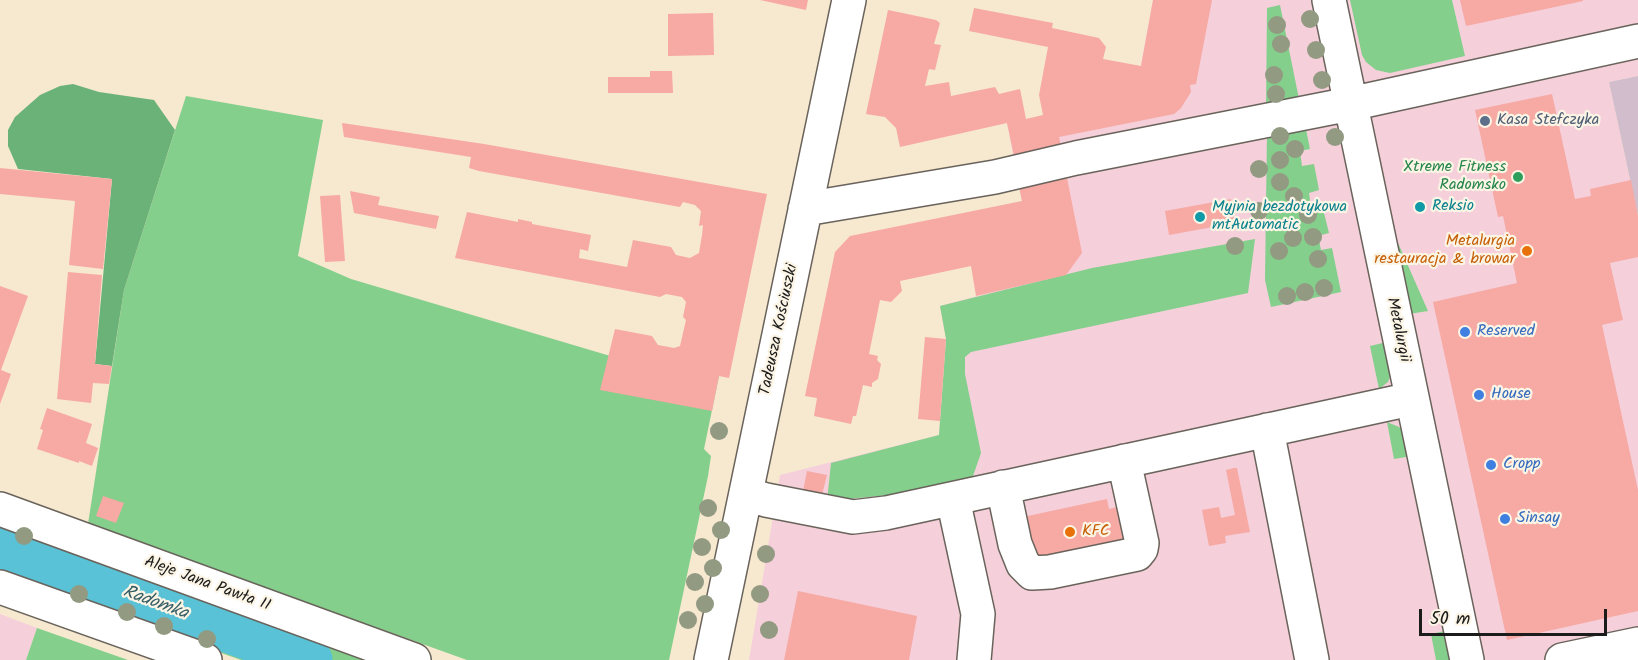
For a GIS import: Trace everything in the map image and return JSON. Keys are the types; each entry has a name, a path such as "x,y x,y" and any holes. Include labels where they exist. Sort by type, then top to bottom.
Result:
{"street":[{"name":"Tadeusza Kościuszki","path":"711,660 849,0"},
{"name":"Metalurgii","path":"1329,0 1467,660"},
{"path":"805,209 995,177 1087,156 1350,104 1638,41"},
{"path":"746,494 853,517 886,513 1411,399"},
{"path":"1267,430 1312,660"},
{"path":"1003,487 1015,544 1023,564 1032,573 1050,572 1137,554 1142,543 1124,461"},
{"path":"952,499 978,614 974,660"},
{"name":"Aleje Jana Pawła II","path":"0,509 414,660"},
{"path":"0,587 205,660"},
{"path":"1562,660 1638,644"}],"shaded area":[{"path":"1153,0 1638,0 1638,76 1609,82 1638,216 1638,660 749,660 780,475 939,435 946,339 940,306 1033,281 1032,253 1007,123 1135,97"},
{"path":"1638,76 1638,216 1609,82"},
{"path":"0,614 37,628 26,660 0,660"}],"green space":[{"path":"1350,0 1452,0 1465,56 1390,73 1376,70 1366,62 1362,55"},
{"path":"1280,5 1300,104 1266,111 1267,8"},
{"path":"73,84 99,92 154,100 175,130 124,290 112,366 95,364 112,179 18,169 8,146 8,130 15,117 40,95 60,86"},
{"path":"186,96 323,120 298,256 351,279 607,355 719,376 704,449 711,456 708,476 669,660 467,660 88,524 124,290"},
{"path":"1305,124 1310,149 1300,151 1302,166 1314,164 1319,190 1309,193 1311,207 1322,205 1329,233 1318,236 1321,250 1332,248 1341,292 1271,307 1265,280 1267,132"},
{"path":"1391,227 1428,311 1409,314"},
{"path":"1255,239 1248,293 971,352 965,357 965,374 981,453 973,476 951,489 827,501 831,463 939,435 946,339 940,306 1092,268"},
{"path":"1387,342 1393,370 1388,382 1379,389 1370,346"},
{"path":"1387,422 1399,427 1408,437 1412,456 1394,459"},
{"path":"0,522 382,660 331,660 88,574 0,541"},
{"path":"0,553 296,660 241,660 123,618 0,571"},
{"path":"37,628 128,660 26,660"},
{"path":"1449,630 1451,656 1449,660 1436,660 1431,634"}],"building":[{"path":"760,0 808,0 806,10"},
{"path":"1153,0 1212,0 1196,84 1190,85 1191,92 1181,108 1174,114 1059,137 1061,146 1014,156 1007,123 900,147 896,128 885,117 866,114 888,10 936,20 940,23 934,44 941,45 935,70 929,69 925,86 949,82 951,96 995,87 999,94 1020,89 1026,119 1043,115 1039,95 1048,47 969,31 974,8 1053,23 1052,28 1099,38 1106,47 1103,59 1141,66"},
{"path":"1460,0 1583,0 1583,1 1466,26"},
{"path":"713,13 714,55 668,56 668,14"},
{"path":"650,71 672,71 673,93 608,93 608,77 650,77"},
{"path":"1552,94 1575,199 1591,196 1590,189 1631,180 1638,216 1638,257 1610,263 1623,320 1602,325 1638,490 1638,611 1507,640 1433,302 1517,283 1503,216 1498,217 1475,110"},
{"path":"342,123 484,144 767,194 729,378 719,376 712,411 600,390 615,329 652,336 658,345 674,348 680,346 686,320 683,317 686,302 682,297 666,294 660,297 455,258 467,212 518,222 518,219 532,222 532,224 591,235 588,251 580,249 579,258 627,267 633,240 671,247 676,255 690,258 699,253 703,225 699,226 701,211 695,205 683,202 680,207 479,171 469,168 471,157 344,137"},
{"path":"0,168 112,179 103,269 69,265 75,201 0,194"},
{"path":"1067,178 1082,253 1066,275 976,296 971,266 900,281 902,291 891,302 880,300 869,354 878,356 877,360 881,364 878,379 872,383 872,387 863,385 856,416 853,416 851,424 814,416 817,398 805,396 835,252 850,236 1022,201 1019,187"},
{"path":"350,191 380,197 378,205 439,216 436,229 354,213"},
{"path":"340,195 345,261 325,262 320,196"},
{"name":"Myjnia bezdotykowa mtAutomatic","path":"1231,199 1235,223 1169,235 1165,211"},
{"path":"68,272 102,275 95,364 112,366 109,384 93,383 91,403 57,399"},
{"path":"0,286 28,296 1,370 11,374 0,404"},
{"path":"925,337 946,339 940,421 918,419"},
{"path":"47,408 92,424 86,443 98,448 92,466 37,449 43,430 40,429"},
{"path":"1237,468 1250,532 1225,536 1226,543 1209,546 1202,510 1219,507 1221,518 1235,515 1226,470"},
{"path":"807,471 827,475 822,495 803,491"},
{"path":"103,496 124,503 116,523 96,516"},
{"name":"KFC","path":"1107,499 1109,509 1117,507 1125,545 1045,566 1042,555 1031,558 1023,517"},
{"path":"798,591 917,616 909,660 784,660"}],"waterway":[{"name":"Radomka","path":"0,548 310,660"}],"place":[{"name":"Kasa Stefczyka","path":"1485,121"},
{"name":"Xtreme Fitness Radomsko","path":"1518,177"},
{"name":"Reksio","path":"1420,207"},
{"name":"Myjnia bezdotykowa mtAutomatic","path":"1200,217"},
{"name":"Metalurgia restauracja & browar","path":"1527,251"},
{"name":"Reserved","path":"1465,332"},
{"name":"House","path":"1479,395"},
{"name":"Cropp","path":"1491,465"},
{"name":"Sinsay","path":"1505,519"},
{"name":"KFC","path":"1070,532"}]}
